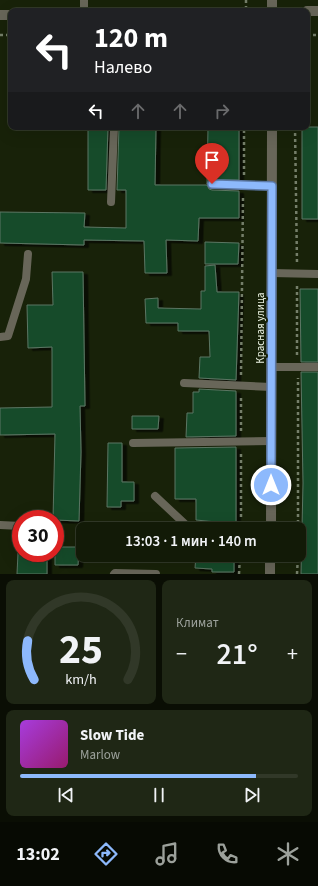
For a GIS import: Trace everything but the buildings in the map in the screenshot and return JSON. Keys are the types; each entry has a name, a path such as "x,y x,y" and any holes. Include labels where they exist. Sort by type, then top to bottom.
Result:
{"street":[{"name":"Красная улица","path":"270,522 272,130"},
{"path":"270,562 270,574"}],"lane":[{"path":"111,202 114,130"},
{"path":"212,184 272,186"},
{"path":"0,338 8,336 26,278 28,254"},
{"path":"272,273 318,274"},
{"path":"271,367 318,367"},
{"path":"184,383 271,387"},
{"path":"133,443 271,441"},
{"path":"155,496 183,522"},
{"path":"0,525 12,526"},
{"path":"114,574 156,574"}],"path":[{"path":"244,130 244,180"},
{"path":"296,130 297,271"},
{"path":"241,380 243,195"},
{"path":"297,279 297,367 299,400 298,522"},
{"path":"238,522 241,395"},
{"path":"239,574 240,562"},
{"path":"297,574 298,562"}],"route":[{"path":"212,184 272,186 271,485"}]}
